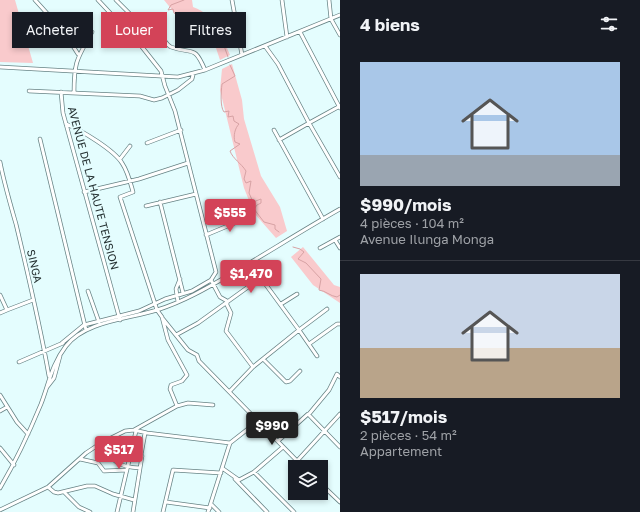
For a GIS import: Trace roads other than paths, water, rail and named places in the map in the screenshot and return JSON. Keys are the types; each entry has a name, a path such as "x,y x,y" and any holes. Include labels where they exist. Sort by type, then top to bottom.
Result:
{"street":[{"path":"35,0 64,32 78,54"},
{"path":"98,0 109,12"},
{"path":"116,0 128,12"},
{"path":"232,0 242,55"},
{"path":"282,0 287,37"},
{"path":"329,0 331,19 340,35"},
{"path":"0,67 163,78 193,74 340,15"},
{"path":"279,140 340,106 300,32"},
{"path":"167,42 171,47 198,54 205,70"},
{"path":"265,46 278,64 309,123 340,177"},
{"name":"AVENUE DE LA HAUTE TENSION","path":"82,48 78,54 74,72 74,93 61,92 63,113 120,320"},
{"path":"19,362 62,343 84,325 139,311 176,295 192,291 211,280 216,272 181,130 162,71 143,48"},
{"path":"74,93 140,96 154,100 169,95 188,83 192,79 193,74"},
{"path":"29,91 61,92"},
{"path":"66,124 94,139 120,160 128,173 132,192 120,197 157,310 188,350 197,354 199,361 296,460"},
{"path":"147,143 181,130"},
{"path":"274,130 323,219"},
{"path":"40,139 86,330"},
{"path":"120,160 130,146"},
{"name":"SINGA","path":"0,162 45,351 49,376"},
{"path":"84,192 130,181 188,163"},
{"path":"146,206 196,194"},
{"path":"160,202 183,293"},
{"path":"47,387 49,376 66,345 86,330 157,310 178,302 250,263 340,209"},
{"path":"206,235 249,217"},
{"path":"320,248 340,237"},
{"path":"335,240 340,248"},
{"path":"250,263 317,356"},
{"path":"176,335 198,323 258,280 260,275"},
{"path":"178,302 176,295 177,286 180,279"},
{"path":"211,280 220,297 227,302 227,306 231,313 226,331 253,367"},
{"path":"88,291 100,325"},
{"path":"281,304 297,294"},
{"path":"0,295 7,310"},
{"path":"0,313 33,300"},
{"path":"230,391 253,367 327,309"},
{"path":"162,317 168,340 187,372 186,377 182,381 171,385 170,389 177,406"},
{"path":"309,344 337,324 340,324"},
{"path":"62,343 66,345"},
{"path":"0,488 14,465 47,387 57,371 61,354"},
{"path":"263,359 286,382 290,381 300,371"},
{"path":"278,442 309,414 329,390 337,374 340,377"},
{"path":"0,396 17,422 28,434"},
{"path":"135,430 177,406 188,403 214,405"},
{"path":"0,411 7,407"},
{"path":"309,414 340,447"},
{"path":"298,460 340,414"},
{"path":"208,512 230,443 258,421"},
{"path":"117,512 135,430"},
{"path":"0,510 48,487 80,458 101,443 125,431 135,430 145,433 230,443"},
{"path":"133,512 145,433"},
{"path":"101,443 112,460 127,469"},
{"path":"235,478 242,480 254,472 283,447"},
{"path":"0,448 14,465"},
{"path":"132,449 141,455"},
{"path":"80,458 98,463 104,471 140,468"},
{"path":"222,468 235,478 267,512"},
{"path":"163,512 173,470 221,474"},
{"path":"254,472 294,512"},
{"path":"48,487 54,492 65,493 87,486 95,486 134,500"},
{"path":"328,491 340,502"},
{"path":"65,493 79,507 90,512"},
{"path":"166,502 210,506 219,512"}],"waterway":[{"path":"184,0 171,5 168,10 173,9 174,13 183,20 201,17 222,18 222,24 215,25 215,27 218,33 224,38 223,43 228,57"},
{"path":"230,65 235,76 222,84 221,103 224,112 229,111 228,117 233,116 234,121 239,124 235,130 234,137 235,142 240,144 230,151 246,171 244,179 246,183 251,181 249,193 253,202 261,199 261,203 254,209 264,222 275,225 275,229 279,232"},
{"path":"293,247 304,252 298,259 306,263 321,279 319,290 337,297 340,295"}]}
